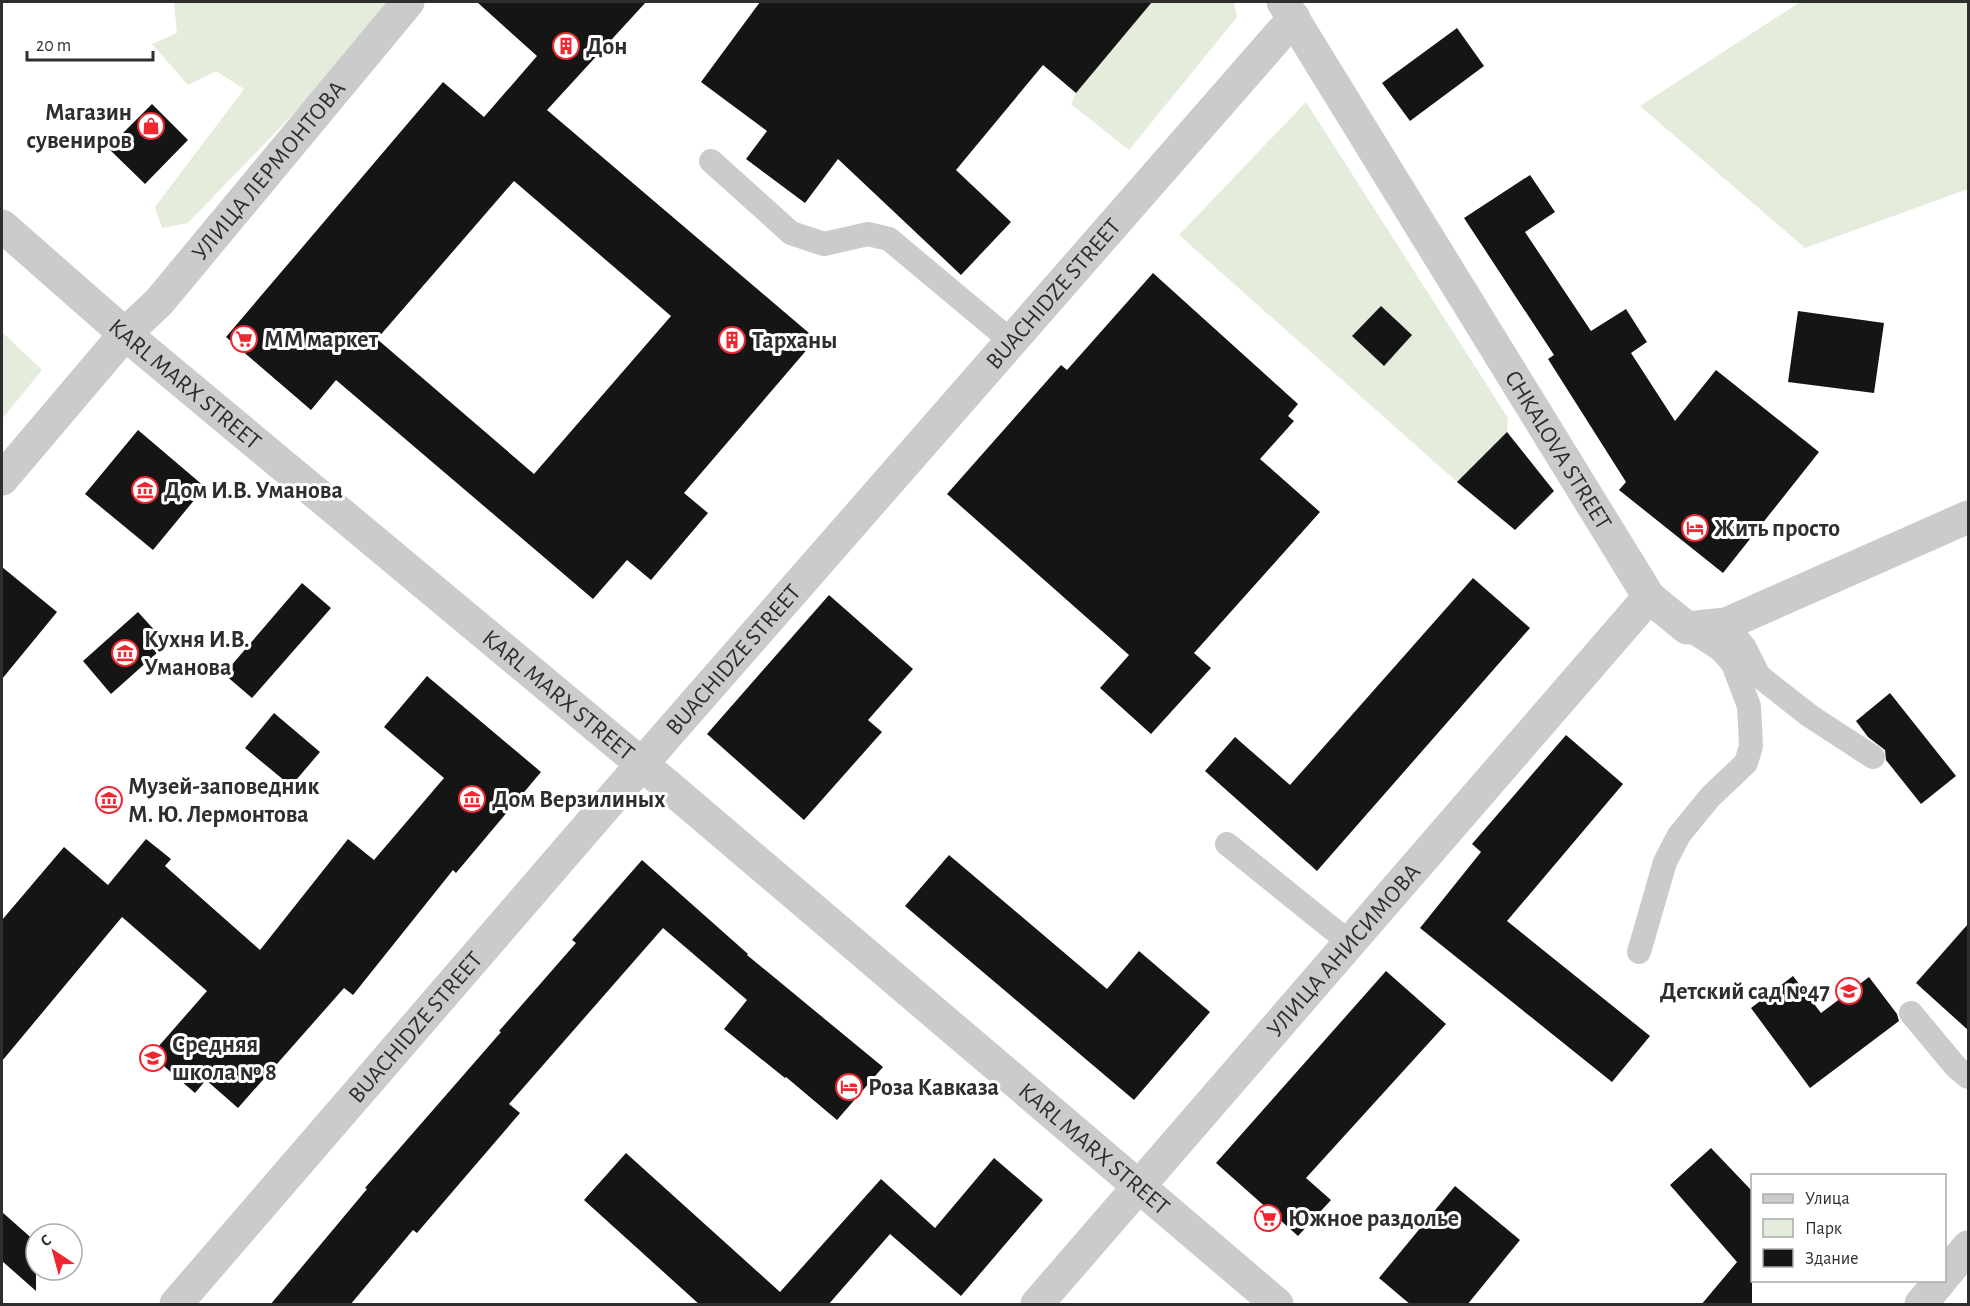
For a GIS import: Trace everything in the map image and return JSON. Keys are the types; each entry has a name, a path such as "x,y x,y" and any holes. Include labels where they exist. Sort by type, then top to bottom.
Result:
{"street":[{"name":"УЛИЦА ЛЕРМОНТОВА","path":"2,479 125,334 159,302 408,2"},
{"name":"BUACHIDZE STREET","path":"176,1305 1011,341 1288,10"},
{"name":"CHKALOVA STREET","path":"1288,10 1648,597 1687,628"},
{"name":"KARL MARX STREET","path":"2,226 125,334 642,765 1277,1305"},
{"path":"1687,628 1726,624 1968,517"},
{"name":"УЛИЦА АНИСИМОВА","path":"1037,1305 1648,597"},
{"path":"1946,1274 1968,1247"},
{"path":"1921,1305 1940,1282"}],"lane":[{"path":"711,161 791,233 824,244 868,234 889,239 1011,341"},
{"path":"1726,624 1745,648 1759,676 1810,716 1874,757"},
{"path":"1640,952 1665,862 1678,835 1711,796 1746,763 1751,746 1749,706 1733,664 1721,650 1687,628"},
{"path":"1227,844 1350,943"},
{"path":"1911,1013 1956,1067 1968,1077"}],"green space":[{"path":"174,2 390,2 377,27 188,223 162,228 155,207 244,89 216,71 188,85 152,44 177,33"},
{"path":"1152,2 1234,2 1237,17 1129,150 1071,104 1076,93"},
{"path":"1800,2 1968,2 1968,189 1805,248 1640,106"},
{"path":"1306,102 1508,418 1507,432 1457,482 1179,235"},
{"path":"2,332 42,370 2,419"}],"building":[{"name":"Тарханы","path":"477,2 646,2 547,110 816,339 684,493 708,513 651,580 627,560 593,599 336,380 311,410 226,337 443,82 484,117 537,56","holes":["514,181 671,316 534,474 377,339"]},
{"path":"760,2 1152,2 1076,93 1043,65 956,170 1011,222 961,275 838,159 805,203 746,159 767,131 701,82"},
{"path":"1457,28 1484,66 1410,121 1382,83"},
{"path":"152,104 188,140 145,184 108,148"},
{"path":"1530,175 1555,212 1525,232 1591,331 1626,309 1647,342 1631,353 1675,421 1716,370 1819,452 1723,573 1619,490 1626,482 1548,359 1554,355 1464,218"},
{"path":"1153,273 1298,404 1288,416 1294,421 1260,459 1320,512 1194,653 1211,668 1151,734 1100,688 1129,655 947,494 1061,365 1067,370"},
{"path":"1381,306 1412,335 1384,366 1352,336"},
{"path":"1798,311 1884,323 1874,393 1788,382"},
{"name":"Дом И.В. Уманова","path":"138,430 205,487 153,550 85,494"},
{"path":"1507,432 1554,491 1515,530 1457,482"},
{"path":"2,567 57,612 2,679"},
{"path":"1473,578 1530,628 1317,871 1205,771 1235,737 1290,785"},
{"path":"302,583 331,608 252,698 224,674"},
{"path":"829,595 913,669 868,720 882,732 804,820 707,734"},
{"name":"Кухня И.В. Уманова","path":"138,612 167,644 111,694 83,661"},
{"path":"427,676 541,772 456,873 453,870 353,995 344,988 238,1108 206,1080 195,1093 151,1055 207,991 122,917 2,1061 2,920 64,847 108,885 146,839 171,859 165,866 260,950 348,839 374,860 444,778 384,727"},
{"path":"1890,693 1956,776 1921,804 1886,760 1885,750 1868,737 1856,721"},
{"path":"274,713 320,752 291,786 245,748"},
{"path":"1566,735 1623,784 1507,921 1650,1036 1612,1082 1420,928 1481,852 1472,844"},
{"path":"949,855 1107,989 1139,951 1210,1012 1134,1100 905,906"},
{"path":"642,860 747,955 883,1067 837,1120 724,1029 747,1000 663,928 509,1104 520,1113 417,1233 413,1230 350,1305 270,1305 367,1189 365,1188 576,943 572,940"},
{"path":"1968,924 1968,1030 1916,983"},
{"path":"1386,971 1446,1024 1306,1178 1331,1200 1298,1236 1216,1163"},
{"path":"1793,976 1821,1013 1869,977 1897,1014 1899,1021 1810,1088 1751,1008"},
{"path":"1711,1148 1751,1190 1752,1305 1701,1305 1737,1262 1670,1185"},
{"path":"626,1153 780,1292 881,1179 935,1228 994,1158 1043,1200 961,1296 890,1234 828,1305 700,1305 584,1200"},
{"path":"1455,1186 1520,1240 1467,1305 1411,1305 1379,1278"},
{"path":"2,1212 24,1231 24,1280 2,1261"},
{"path":"26,1282 36,1282 36,1291"}],"place":[{"name":"Дон","path":"566,46"},
{"name":"Магазин сувениров","path":"151,126"},
{"name":"ММ маркет","path":"244,339"},
{"name":"Тарханы","path":"732,340"},
{"name":"Дом И.В. Уманова","path":"145,490"},
{"name":"Жить просто","path":"1695,528"},
{"name":"Кухня И.В. Уманова","path":"125,653"},
{"name":"Дом Верзилиных","path":"472,799"},
{"name":"Музей-заповедник М. Ю. Лермонтова","path":"109,800"},
{"name":"Детский сад №47","path":"1849,991"},
{"name":"Средняя школа № 8","path":"153,1058"},
{"name":"Роза Кавказа","path":"849,1087"},
{"name":"Южное раздолье","path":"1268,1218"}]}
